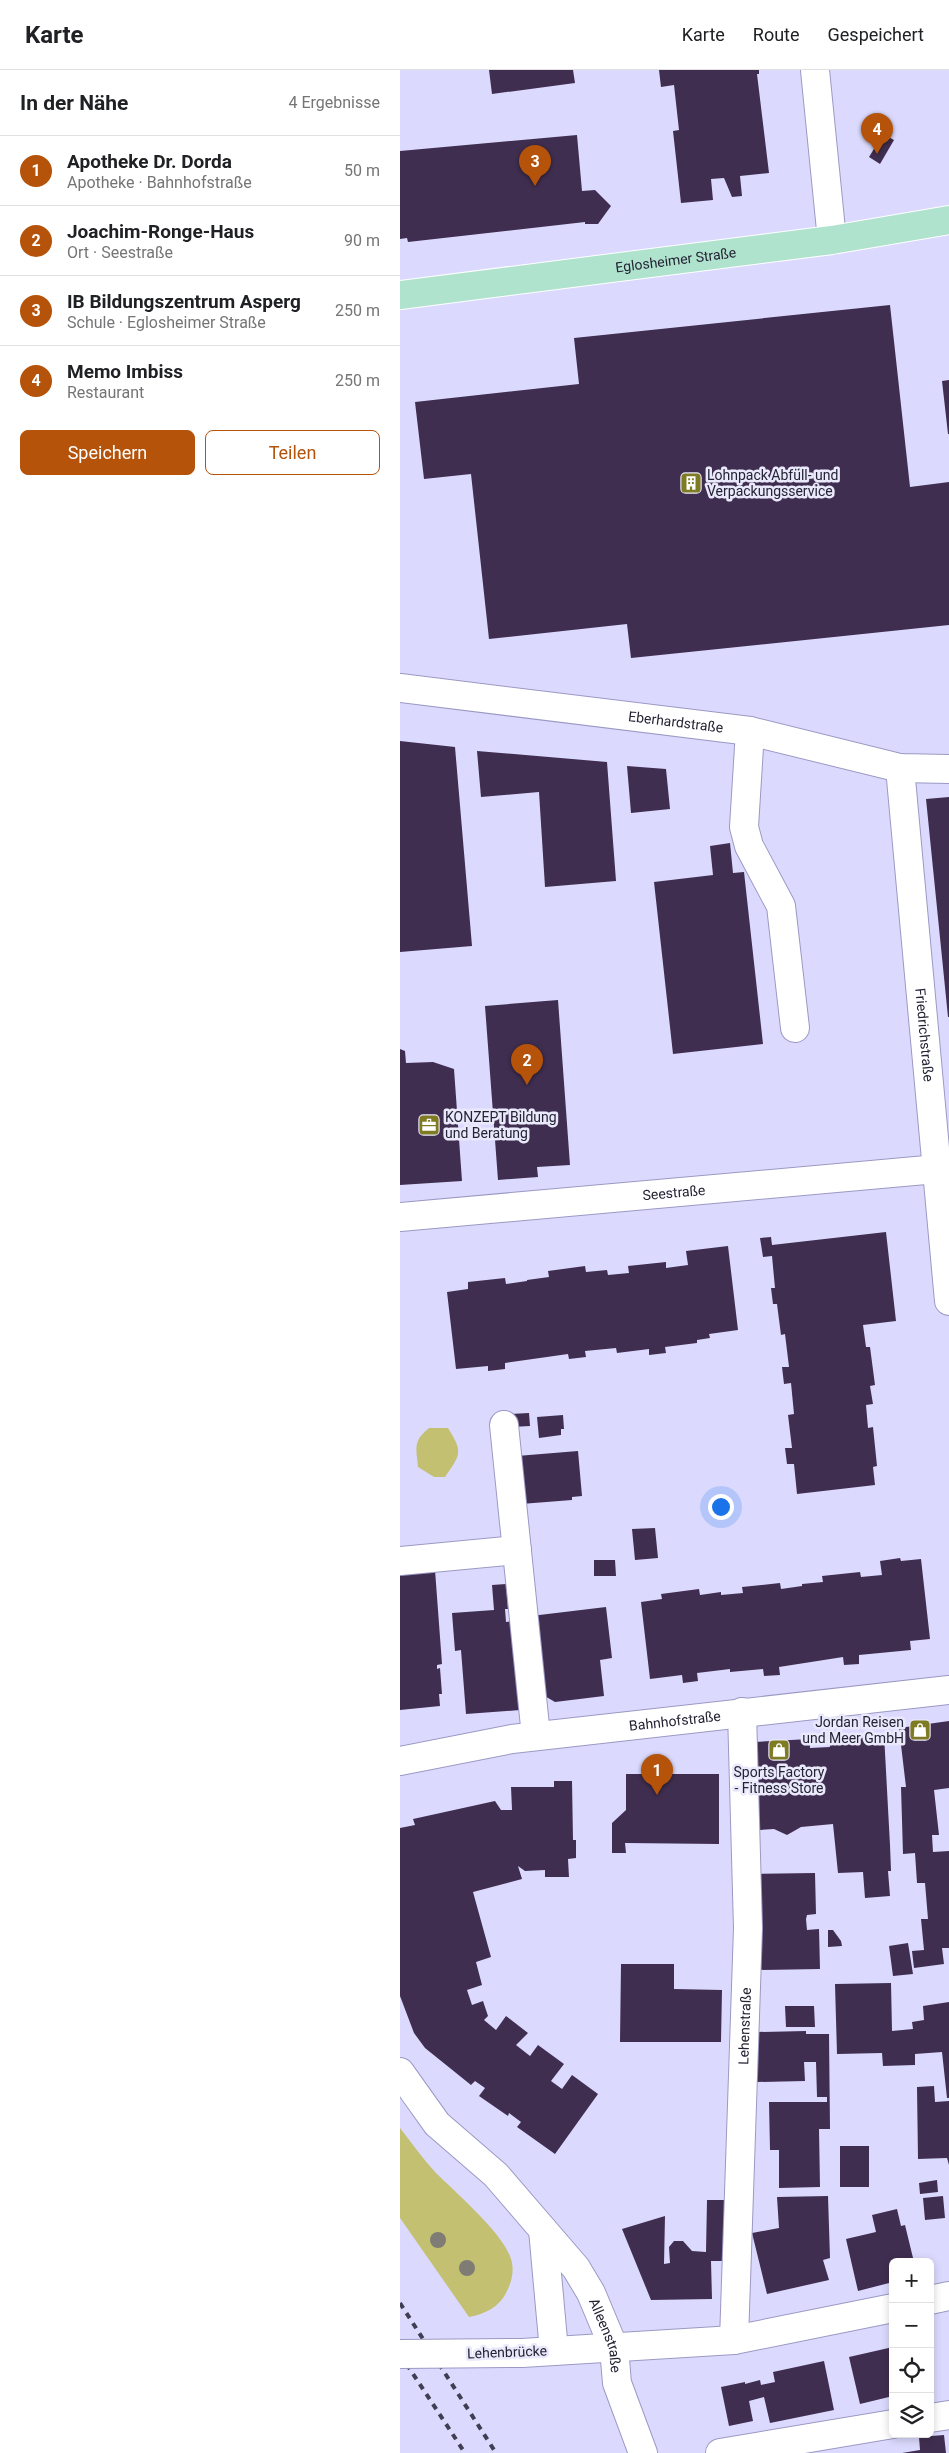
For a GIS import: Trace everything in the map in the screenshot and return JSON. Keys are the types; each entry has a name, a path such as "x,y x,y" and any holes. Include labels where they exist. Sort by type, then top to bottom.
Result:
{"main road":[{"name":"Eglosheimer Straße","path":"400,295 832,240 949,220"}],"street":[{"path":"816,70 832,240"},
{"name":"Eberhardstraße","path":"400,688 750,731 900,768 949,769"},
{"path":"750,731 744,826 748,846 780,906 795,1028"},
{"name":"Friedrichstraße","path":"900,768 943,1168 949,1300"},
{"name":"Seestraße","path":"400,1217 943,1168"},
{"path":"504,1425 536,1736"},
{"path":"400,1561 517,1550"},
{"name":"Bahnhofstraße","path":"400,1761 512,1739 949,1690"},
{"path":"728,1849 734,1713"},
{"name":"Lehenstraße","path":"734,1713 748,1928 734,2340"},
{"name":"Alleenstraße","path":"400,2072 437,2124 496,2175 581,2276 591,2293 614,2348 617,2384 643,2453"},
{"path":"543,2230 554,2351"},
{"path":"934,2299 949,2296"},
{"path":"614,2348 734,2340 889,2309"},
{"name":"Lehenbrücke","path":"400,2354 614,2348"},
{"path":"934,2417 949,2415"},
{"path":"720,2453 889,2425"}],"shaded area":[{"path":"429,1428 448,1428 458,1448 457,1458 445,1477 434,1477 418,1467 418,1441"},
{"path":"400,2128 436,2173 491,2228 508,2252 513,2267 509,2286 500,2302 486,2312 469,2317 400,2218"}],"building":[{"path":"489,70 573,70 575,83 492,94"},
{"path":"659,70 759,70 759,74 757,74 769,173 740,176 742,196 732,197 724,178 711,179 713,200 681,203 673,131 679,130 674,85 661,87"},
{"path":"883,134 894,140 880,164 869,157"},
{"path":"577,135 582,191 595,190 611,206 598,224 585,224 585,222 408,242 407,238 400,239 400,151"},
{"name":"Lohnpack Abfüll- und Verpackungsservice","path":"890,305 910,487 949,482 949,625 631,658 627,624 489,639 471,474 424,479 415,402 579,384 574,338"},
{"path":"949,380 949,434 948,434 942,381"},
{"path":"400,741 455,747 472,946 400,952"},
{"path":"477,751 607,762 616,881 545,887 539,792 481,797"},
{"path":"627,766 666,769 670,809 631,813"},
{"path":"949,797 949,1017 948,1017 926,799"},
{"path":"730,843 733,873 744,872 763,1044 673,1054 654,882 713,875 710,846"},
{"path":"558,1000 570,1165 537,1167 538,1177 498,1180 485,1006"},
{"name":"KONZEPT Bildung und Beratung","path":"400,1049 405,1051 406,1063 433,1062 454,1069 462,1181 400,1185"},
{"path":"886,1232 896,1321 863,1325 866,1347 870,1347 875,1385 870,1386 873,1404 866,1405 868,1428 873,1427 877,1466 873,1467 875,1485 797,1494 794,1464 787,1464 785,1448 792,1448 788,1415 794,1414 791,1383 784,1384 782,1367 789,1367 785,1334 781,1335 777,1304 773,1304 771,1288 775,1288 772,1256 763,1257 760,1238 771,1237 772,1245"},
{"path":"728,1246 738,1330 709,1334 710,1338 697,1340 697,1343 665,1347 666,1353 649,1355 649,1349 617,1353 616,1348 585,1351 586,1357 569,1359 568,1354 505,1363 505,1369 488,1371 488,1366 456,1369 447,1292 468,1289 468,1282 505,1278 506,1284 549,1277 548,1271 585,1266 586,1272 607,1270 608,1275 629,1273 628,1266 666,1262 666,1268 688,1265 686,1251"},
{"path":"529,1413 530,1426 512,1427 510,1414"},
{"path":"563,1415 564,1429 561,1429 561,1435 539,1438 537,1417"},
{"path":"578,1451 582,1496 572,1497 572,1500 521,1504 517,1456"},
{"path":"655,1528 658,1558 635,1560 632,1529"},
{"path":"900,1558 901,1561 921,1559 930,1639 910,1641 911,1650 859,1655 859,1664 844,1665 843,1657 779,1667 780,1675 764,1676 763,1669 730,1672 730,1669 697,1673 698,1681 683,1683 682,1675 650,1679 641,1602 662,1599 661,1594 699,1589 700,1595 721,1592 721,1595 743,1593 742,1587 780,1583 781,1589 802,1586 802,1584 823,1582 822,1576 860,1572 861,1577 882,1575 880,1561"},
{"path":"594,1560 615,1560 616,1576 594,1576"},
{"path":"435,1570 442,1664 437,1665 437,1669 440,1668 442,1694 439,1694 440,1706 400,1710 400,1573"},
{"path":"506,1584 508,1609 505,1609 506,1622 514,1621 520,1710 466,1714 461,1650 455,1651 452,1613 494,1610 492,1585"},
{"path":"606,1607 612,1658 600,1660 604,1696 555,1702 543,1695 531,1616"},
{"path":"949,1721 949,1788 934,1790 939,1835 932,1835 933,1852 949,1851 949,1948 942,1948 944,1964 914,1968 912,1951 924,1950 921,1919 928,1919 925,1883 917,1883 915,1853 903,1854 901,1787 906,1787 899,1728"},
{"path":"884,1734 891,1871 888,1871 890,1896 865,1898 863,1872 838,1873 833,1824 801,1827 787,1835 774,1829 760,1830 754,1742 810,1739 810,1748 830,1747 829,1738"},
{"path":"626,1774 719,1774 719,1844 625,1843 626,1853 612,1853 612,1823 626,1810"},
{"path":"554,1781 572,1781 573,1840 576,1840 576,1858 568,1859 569,1877 545,1877 545,1870 525,1871 518,1866 522,1879 473,1892 491,1957 476,1962 482,1985 467,1990 472,2005 483,2001 488,2016 484,2020 496,2030 506,2016 528,2033 516,2045 530,2056 538,2045 564,2064 551,2081 562,2089 572,2075 598,2094 555,2154 517,2127 521,2122 509,2113 508,2116 479,2096 485,2088 475,2081 471,2085 425,2048 414,2033 400,1996 400,1828 415,1825 413,1819 495,1801 501,1810 512,1810 511,1787 554,1787"},
{"path":"815,1873 816,1914 807,1915 806,1919 807,1930 819,1929 820,1969 755,1970 753,1874"},
{"path":"828,1930 833,1930 841,1941 842,1946 828,1947"},
{"path":"908,1943 913,1974 893,1976 889,1946"},
{"path":"621,1964 674,1964 674,1989 722,1990 721,2042 620,2042"},
{"path":"891,1983 892,2031 913,2029 912,2022 924,2020 923,2006 949,2002 949,2098 947,2098 942,2052 915,2054 915,2065 883,2066 882,2053 837,2054 835,1984"},
{"path":"785,2006 814,2006 815,2027 786,2027"},
{"path":"806,2031 806,2034 829,2034 830,2129 819,2129 820,2187 779,2188 779,2150 770,2150 769,2102 827,2102 827,2097 817,2097 816,2062 804,2062 805,2081 757,2082 756,2032"},
{"path":"934,2086 935,2102 949,2101 949,2165 947,2158 918,2159 917,2087"},
{"path":"840,2146 869,2146 869,2187 840,2187"},
{"path":"937,2180 938,2192 920,2194 919,2183"},
{"path":"828,2196 830,2258 823,2260 829,2280 767,2294 752,2233 779,2228 777,2197"},
{"path":"943,2196 945,2218 925,2220 923,2198"},
{"path":"707,2200 731,2200 732,2261 711,2261 712,2299 651,2300 622,2229 665,2216 664,2264 670,2263 669,2247 674,2241 683,2241 692,2251 706,2252"},
{"path":"897,2209 901,2226 905,2225 913,2258 889,2258 889,2283 858,2291 846,2239 876,2232 872,2215"},
{"path":"889,2348 889,2397 860,2404 849,2357"},
{"path":"824,2361 834,2410 770,2423 764,2397 749,2401 753,2421 729,2426 721,2387 760,2380 761,2385 775,2382 773,2372"},
{"path":"944,2435 946,2453 902,2453 920,2450 919,2438 934,2438 934,2436"}],"railway":[{"path":"400,2303 496,2453"},
{"path":"400,2354 465,2453"}],"place":[{"name":"Memo Imbiss","path":"877,154"},
{"name":"IB Bildungszentrum Asperg","path":"535,186"},
{"name":"Lohnpack Abfüll- und Verpackungsservice","path":"691,483"},
{"name":"Joachim-Ronge-Haus","path":"527,1085"},
{"name":"KONZEPT Bildung und Beratung","path":"429,1125"},
{"name":"Jordan Reisen und Meer GmbH","path":"920,1730"},
{"name":"Sports Factory - Fitness Store","path":"779,1750"},
{"name":"Apotheke Dr. Dorda","path":"657,1795"}]}
